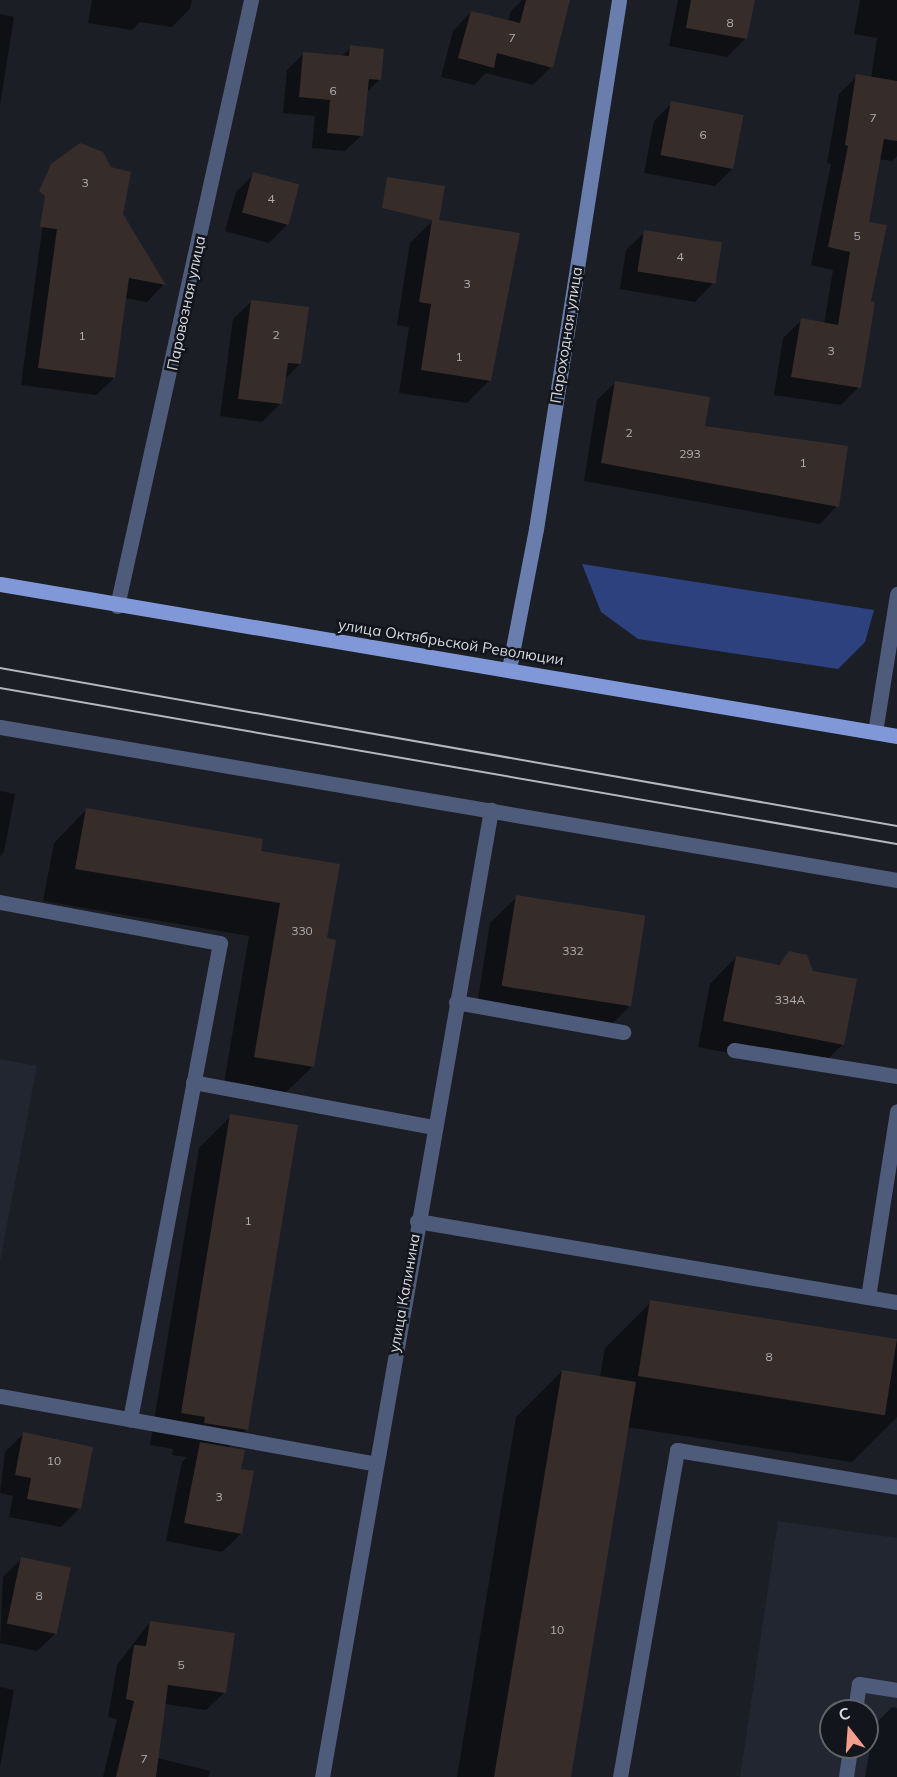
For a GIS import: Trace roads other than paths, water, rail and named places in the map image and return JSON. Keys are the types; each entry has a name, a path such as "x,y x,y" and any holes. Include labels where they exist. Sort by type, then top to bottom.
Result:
{"main road":[{"name":"Пароходная улица","path":"509,669 537,518 619,0"},
{"name":"улица Октябрьской Революции","path":"0,584 117,606 509,669 897,736"}],"street":[{"name":"Паровозная улица","path":"117,606 251,0"},
{"path":"875,732 897,594"},
{"path":"0,727 897,880"},
{"name":"улица Калинина","path":"322,1777 374,1462 491,810"},
{"path":"0,902 220,942 130,1420"},
{"path":"456,1002 622,1032"},
{"path":"734,1050 897,1076"},
{"path":"193,1082 434,1127"},
{"path":"868,1298 894,1152 897,1111"},
{"path":"417,1221 897,1302"},
{"path":"0,1396 374,1462"},
{"path":"620,1777 677,1449 897,1487"},
{"path":"857,1699 859,1684 897,1690"},
{"path":"846,1777 848,1759"}],"tram line":[{"path":"0,668 897,826"},
{"path":"0,688 897,844"}]}
